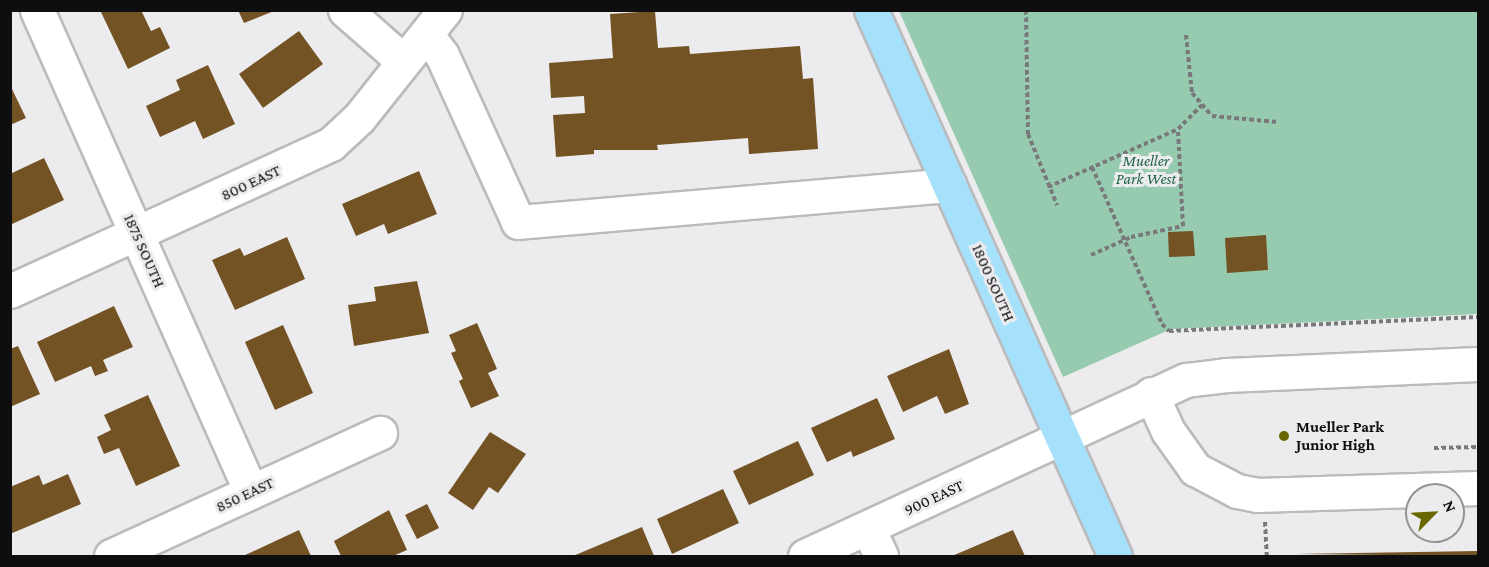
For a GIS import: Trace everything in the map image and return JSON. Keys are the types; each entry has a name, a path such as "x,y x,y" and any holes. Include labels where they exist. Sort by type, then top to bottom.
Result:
{"main road":[{"name":"1800 SOUTH","path":"871,10 1115,556"}],"street":[{"name":"1875 SOUTH","path":"37,10 251,492"},
{"path":"345,10 403,61"},
{"name":"800 EAST","path":"10,291 136,236 331,144 359,118 435,22"},
{"path":"435,22 442,56 518,222 949,185"},
{"name":"900 EAST","path":"806,556 874,542 1063,439 1151,394 1186,380 1226,375 1479,364"},
{"path":"1151,394 1168,431 1195,469 1237,491 1257,495 1479,488"},
{"name":"850 EAST","path":"111,556 380,433"}],"path":[{"path":"1026,10 1028,134 1057,205"},
{"path":"1186,35 1192,93 1212,116 1278,122"},
{"path":"1048,187 1178,129 1202,105"},
{"path":"1091,255 1124,240 1183,226 1178,129"},
{"path":"1092,167 1124,240 1169,331 1479,317"},
{"path":"1434,448 1479,447"},
{"path":"1265,515 1267,556"}],"green space":[{"name":"Mueller Park West","path":"899,11 1478,11 1478,314 1171,329 1063,377"}],"building":[{"path":"100,10 141,10 151,31 160,27 170,48 128,69"},
{"path":"238,10 274,10 274,11 244,23"},
{"path":"655,11 658,48 689,46 690,54 800,46 803,79 813,78 818,149 749,154 748,138 657,145 658,150 594,150 594,154 556,157 553,115 585,113 584,96 551,98 549,63 613,58 610,14"},
{"path":"299,31 323,64 263,108 239,74"},
{"path":"208,65 235,124 203,139 195,121 160,137 146,106 180,90 176,80"},
{"path":"10,85 26,118 10,125"},
{"path":"44,158 64,200 10,225 10,174"},
{"path":"419,171 437,214 388,234 384,224 356,236 342,204"},
{"path":"1193,231 1195,256 1169,257 1168,232"},
{"path":"1266,235 1268,270 1227,273 1225,238"},
{"path":"287,237 305,279 235,310 212,260 240,248 244,256"},
{"path":"417,281 429,333 354,346 348,305 376,301 374,287"},
{"path":"114,306 133,347 103,360 108,371 95,376 91,366 55,382 37,342"},
{"path":"477,323 497,369 488,373 499,396 471,408 459,381 463,379 451,353 456,351 449,335"},
{"path":"283,325 313,393 275,410 245,342"},
{"path":"18,346 40,394 10,407 10,349"},
{"path":"949,349 969,404 945,414 937,396 903,412 887,376"},
{"path":"148,395 180,466 136,486 119,448 104,454 97,437 111,430 104,415"},
{"path":"877,398 895,439 853,457 851,451 827,462 811,428"},
{"path":"490,432 526,454 498,493 489,487 473,510 448,493"},
{"path":"798,441 814,475 749,505 733,471"},
{"path":"68,474 81,504 10,534 10,487 39,475 43,485"},
{"path":"723,489 739,523 672,554 657,519"},
{"path":"427,504 439,528 417,539 405,515"},
{"path":"389,510 407,550 393,556 341,556 334,541"},
{"path":"642,527 654,556 573,556"},
{"path":"299,530 311,556 243,556"},
{"path":"1013,530 1025,556 952,556"},
{"path":"1478,551 1478,556 1295,554"}],"place":[{"name":"Mueller Park Junior High","path":"1284,436"}]}
